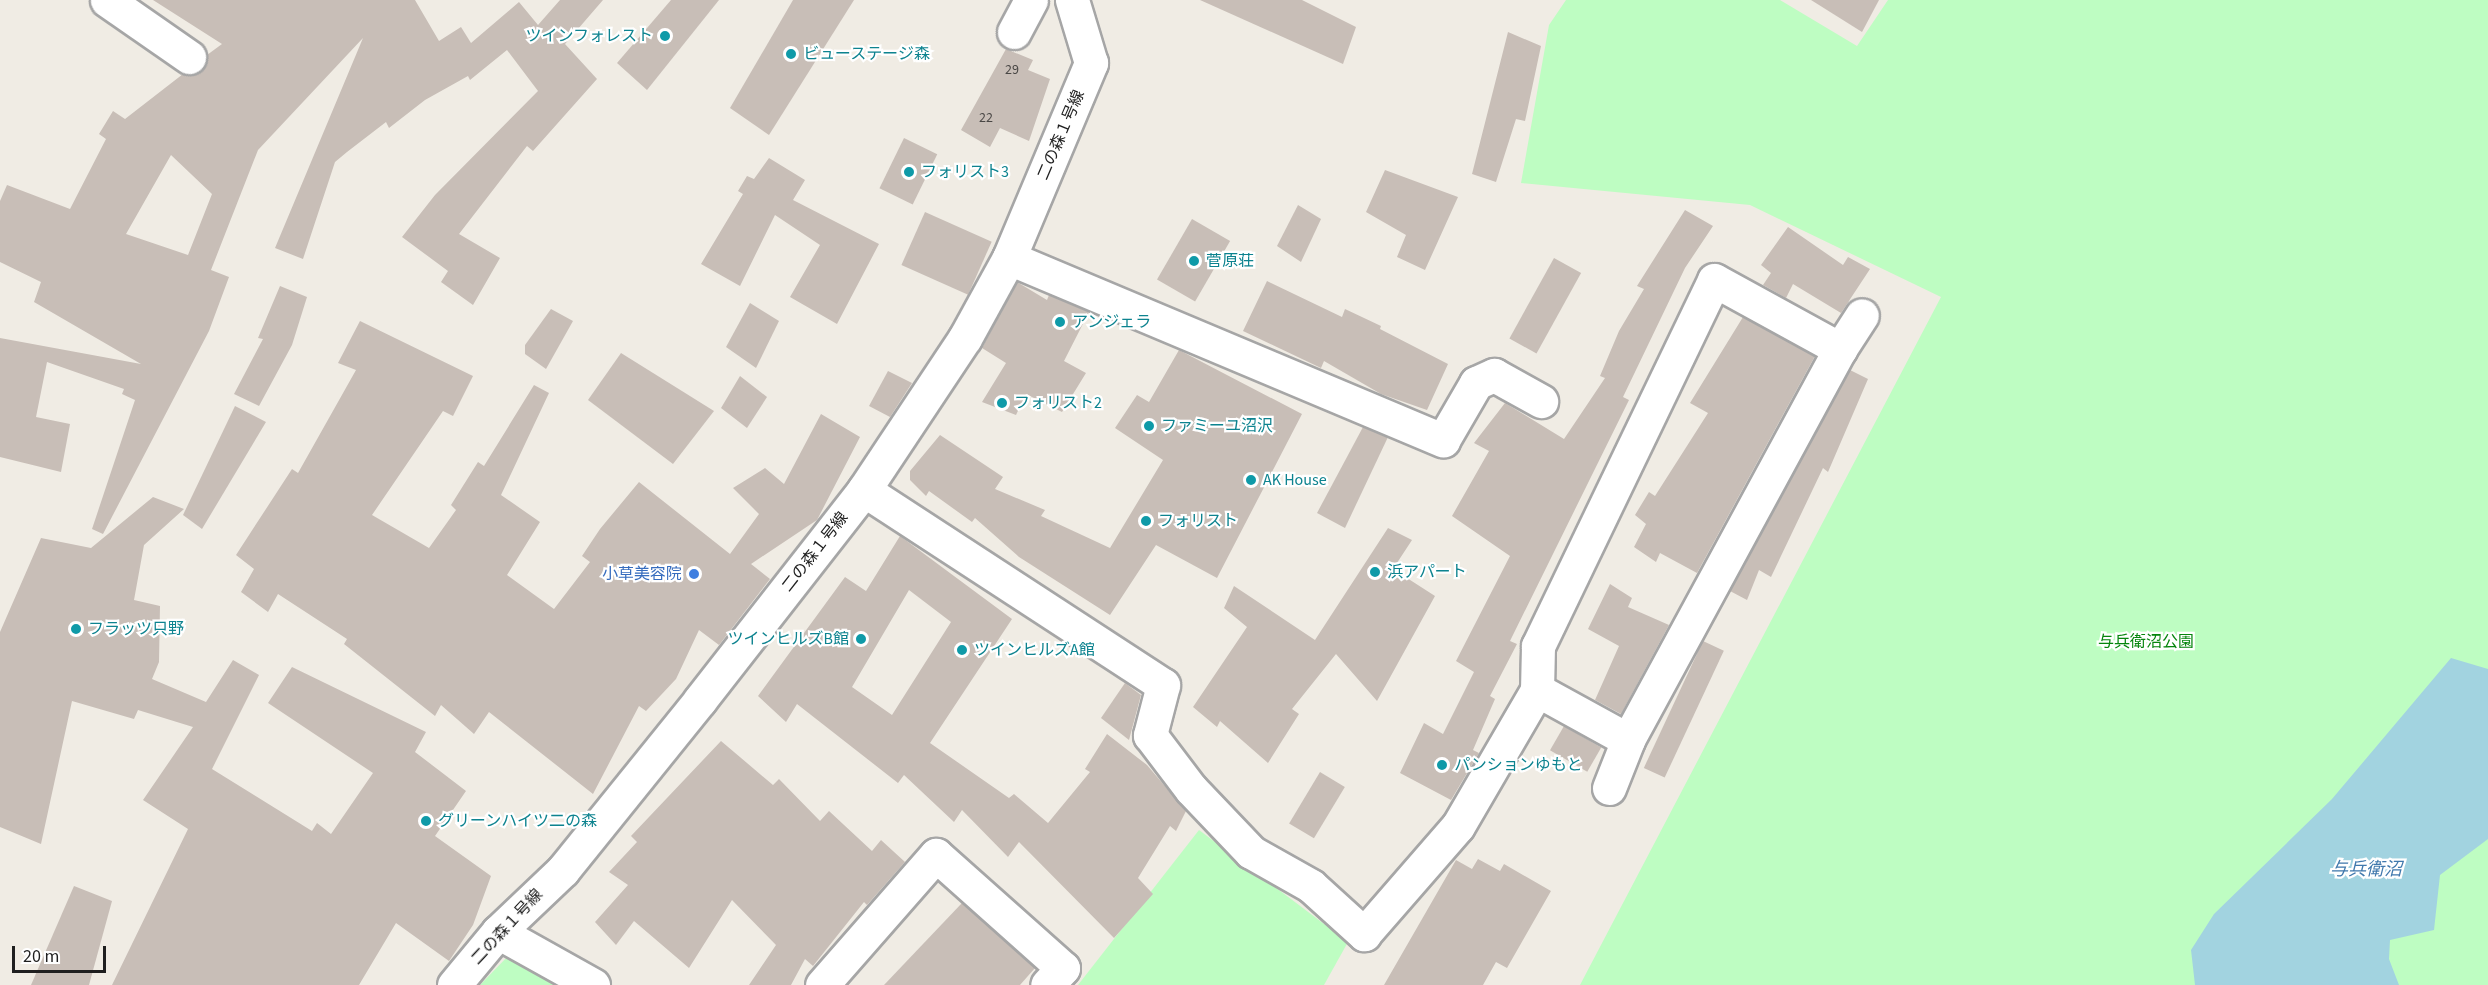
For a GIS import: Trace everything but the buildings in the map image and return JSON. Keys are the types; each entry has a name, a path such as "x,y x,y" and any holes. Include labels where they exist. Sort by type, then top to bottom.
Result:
{"street":[{"path":"107,0 189,57"},
{"path":"1014,32 1031,0"},
{"name":"二の森１号線","path":"454,985 498,932 563,870 864,490 965,338 1009,258 1091,63 1072,0"},
{"path":"1009,258 1443,440 1476,383 1494,375 1541,401"},
{"path":"864,490 1162,685 1150,735 1191,789 1251,852 1311,886 1364,934 1458,826 1537,690 1538,646 1714,280 1840,349"},
{"path":"1610,788 1628,740 1840,349 1862,315"},
{"path":"1537,690 1628,740"},
{"path":"822,985 936,855 1064,968 1047,985"},
{"path":"498,932 593,985"}],"green space":[{"name":"与兵衛沼公園","path":"1566,0 1780,0 1857,46 1888,0 2488,0 2488,985 1580,985 1941,297 1750,205 1521,183 1549,25"},
{"path":"1199,830 1348,942 1324,985 1078,985"},
{"path":"512,952 556,985 480,985"}],"water":[{"name":"与兵衛沼","path":"2451,658 2488,669 2488,839 2440,875 2434,930 2390,940 2389,959 2399,985 2195,985 2191,950 2214,914 2332,799"}],"place":[{"name":"ツインフォレスト","path":"665,36"},
{"name":"ビューステージ森","path":"791,54"},
{"name":"フォリスト3","path":"909,172"},
{"name":"菅原荘","path":"1194,261"},
{"name":"アンジェラ","path":"1060,322"},
{"name":"フォリスト2","path":"1002,403"},
{"name":"ファミーユ沼沢","path":"1149,426"},
{"name":"AK House","path":"1251,480"},
{"name":"フォリスト","path":"1146,521"},
{"name":"浜アパート","path":"1375,572"},
{"name":"小草美容院","path":"694,574"},
{"name":"フラッツ只野","path":"76,629"},
{"name":"ツインヒルズB館","path":"861,639"},
{"name":"ツインヒルズA館","path":"962,650"},
{"name":"パンションゆもと","path":"1442,765"},
{"name":"グリーンハイツ二の森","path":"426,821"}]}
